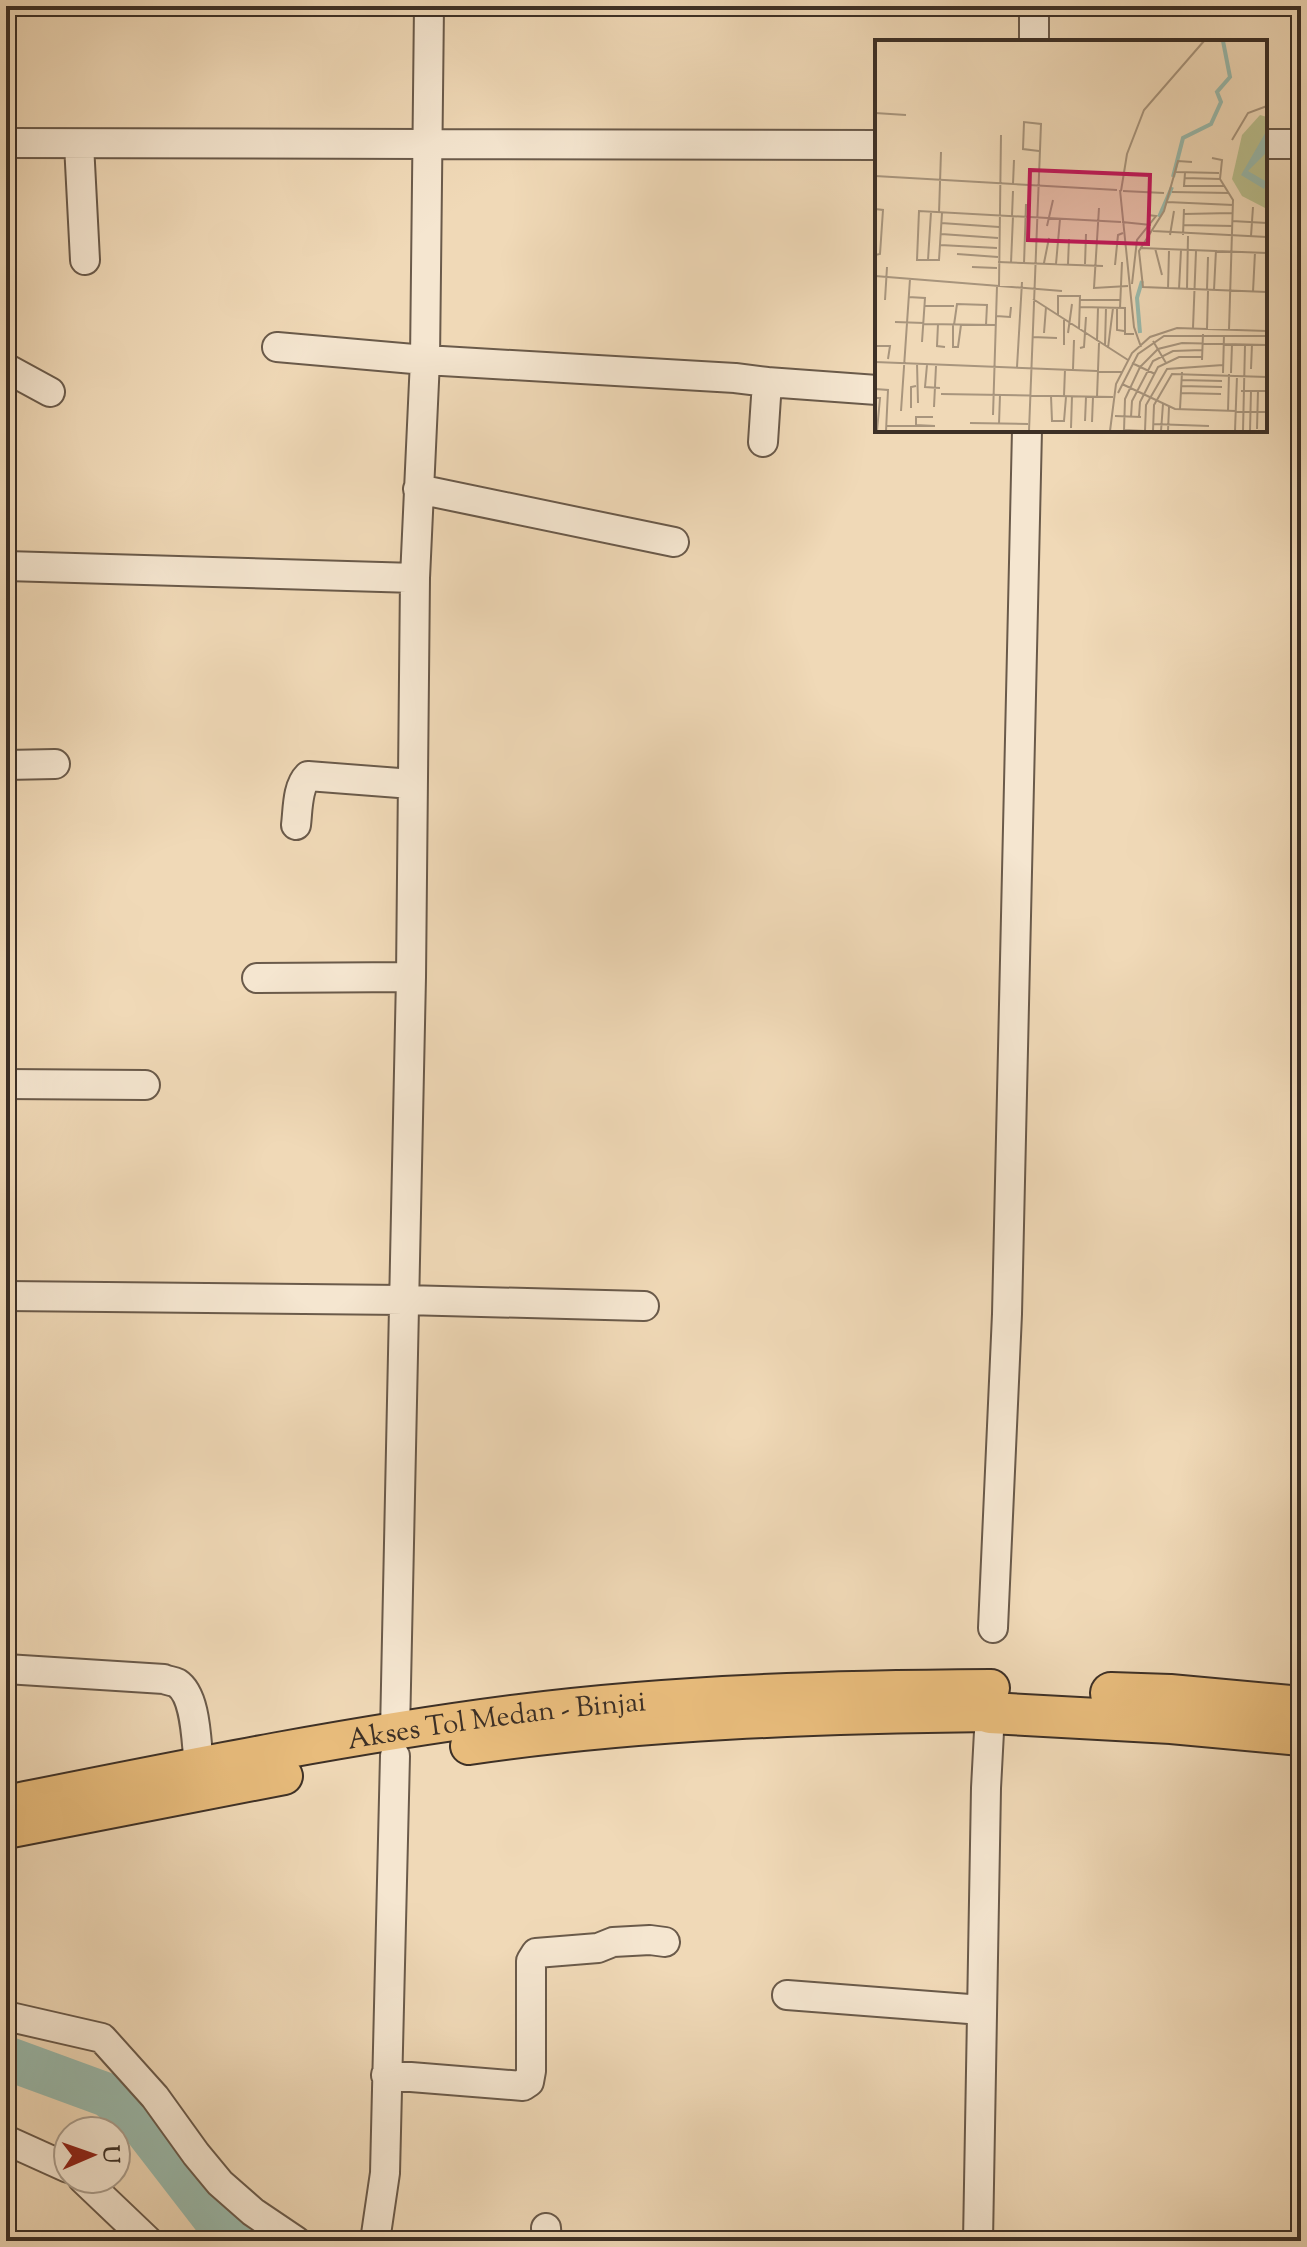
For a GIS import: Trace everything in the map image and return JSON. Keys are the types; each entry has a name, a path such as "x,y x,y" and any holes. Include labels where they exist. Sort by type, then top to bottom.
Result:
{"highway":[{"path":"991,1700 1170,1695 1301,1707"},
{"path":"991,1700 1171,1723 1301,1735"}],"main road":[{"name":"Akses Tol Medan - Binjai","path":"11,1816 199,1765 395,1744 521,1738 642,1713 841,1715 991,1700"},
{"name":"Akses Tol Medan - Binjai","path":"11,1816 205,1790 395,1744"}],"street":[{"path":"375,2241 385,2173 411,977 415,578 425,360 429,6"},
{"path":"1034,6 1034,40"},
{"path":"6,143 875,145"},
{"path":"79,144 85,260"},
{"path":"1267,144 1301,144"},
{"path":"277,347 875,390"},
{"path":"6,368 50,392"},
{"path":"763,442 767,382"},
{"path":"993,1628 1007,1314 1027,432"},
{"path":"418,489 674,542"},
{"path":"6,566 415,578"},
{"path":"6,765 55,764"},
{"path":"296,825 301,786 308,776 412,784"},
{"path":"257,978 411,977"},
{"path":"6,1084 145,1085"},
{"path":"6,1296 644,1306"},
{"path":"6,1669 164,1679 177,1683 188,1697 191,1708 199,1765"},
{"path":"978,2241 991,1700"},
{"path":"386,2075 523,2086 529,2082 531,2071 531,1961 536,1953 598,1948 613,1942 665,1942"},
{"path":"787,1995 982,2010"},
{"path":"6,2016 102,2038 155,2097 220,2183 253,2212 275,2237"},
{"path":"6,2140 52,2161"},
{"path":"100,2195 148,2241"}],"waterway":[{"path":"6,2058 107,2095 137,2118 232,2241"}]}
